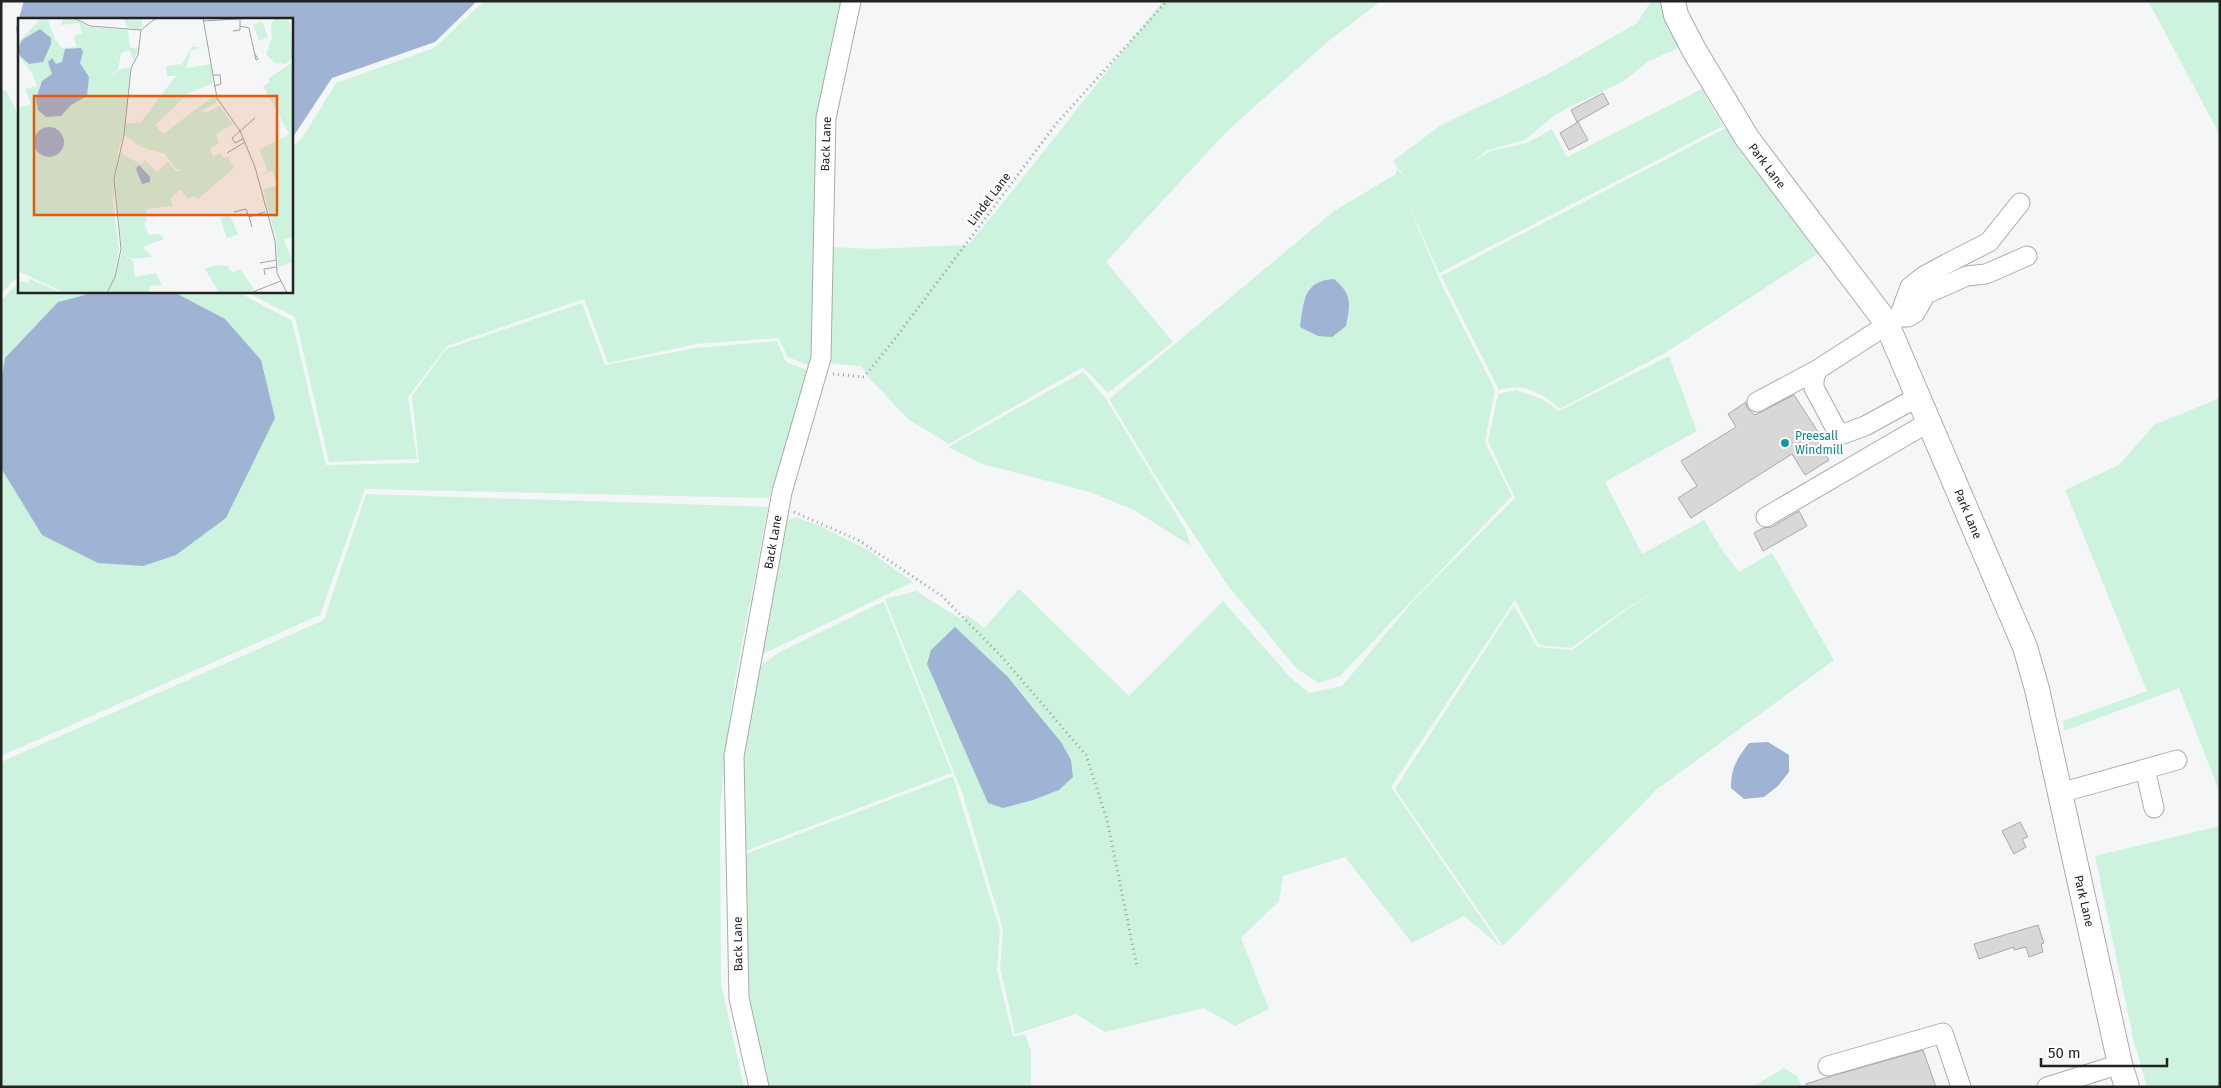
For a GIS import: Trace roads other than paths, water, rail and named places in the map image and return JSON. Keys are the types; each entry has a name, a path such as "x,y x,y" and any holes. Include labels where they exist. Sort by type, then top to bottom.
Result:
{"main road":[{"name":"Park Lane","path":"1673,1 1676,15 1694,50 1747,138 1893,321 1918,397 2025,647 2037,689 2120,1064 2127,1087"}],"street":[{"name":"Back Lane","path":"759,1087 739,998 734,756 780,506 821,358 826,118 851,1"},
{"path":"1893,321 1910,287 1931,272 1989,242 2020,203"},
{"path":"1756,402 1817,370 1893,321 1915,313 1926,294 1967,276 1986,274 2027,256"},
{"path":"1817,370 1814,388 1836,429 1843,434 1865,426 1918,397"},
{"path":"1766,516 1929,422"},
{"path":"2060,793 2177,760"},
{"path":"2145,769 2154,808"},
{"path":"1828,1066 1943,1033 1961,1087"},
{"path":"2047,1087 2120,1064"}],"water":[{"path":"24,1 477,1 435,42 332,78 292,138 292,18 19,18"},
{"path":"18,21 18,40 16,28"},
{"path":"1334,279 1344,290 1349,300 1346,326 1332,337 1318,336 1300,327 1304,301 1311,288 1316,284"},
{"path":"96,292 174,292 225,319 261,360 275,418 226,518 176,555 143,566 98,563 42,535 1,468 1,382 5,358 58,302"},
{"path":"955,627 1008,677 1061,742 1071,760 1073,777 1059,790 1033,800 1003,808 988,803 927,664 931,650"},
{"path":"1768,742 1789,755 1789,772 1778,786 1764,797 1744,799 1731,788 1732,775 1736,764 1749,743"}],"place":[{"name":"Preesall Windmill","path":"1785,443"}]}
